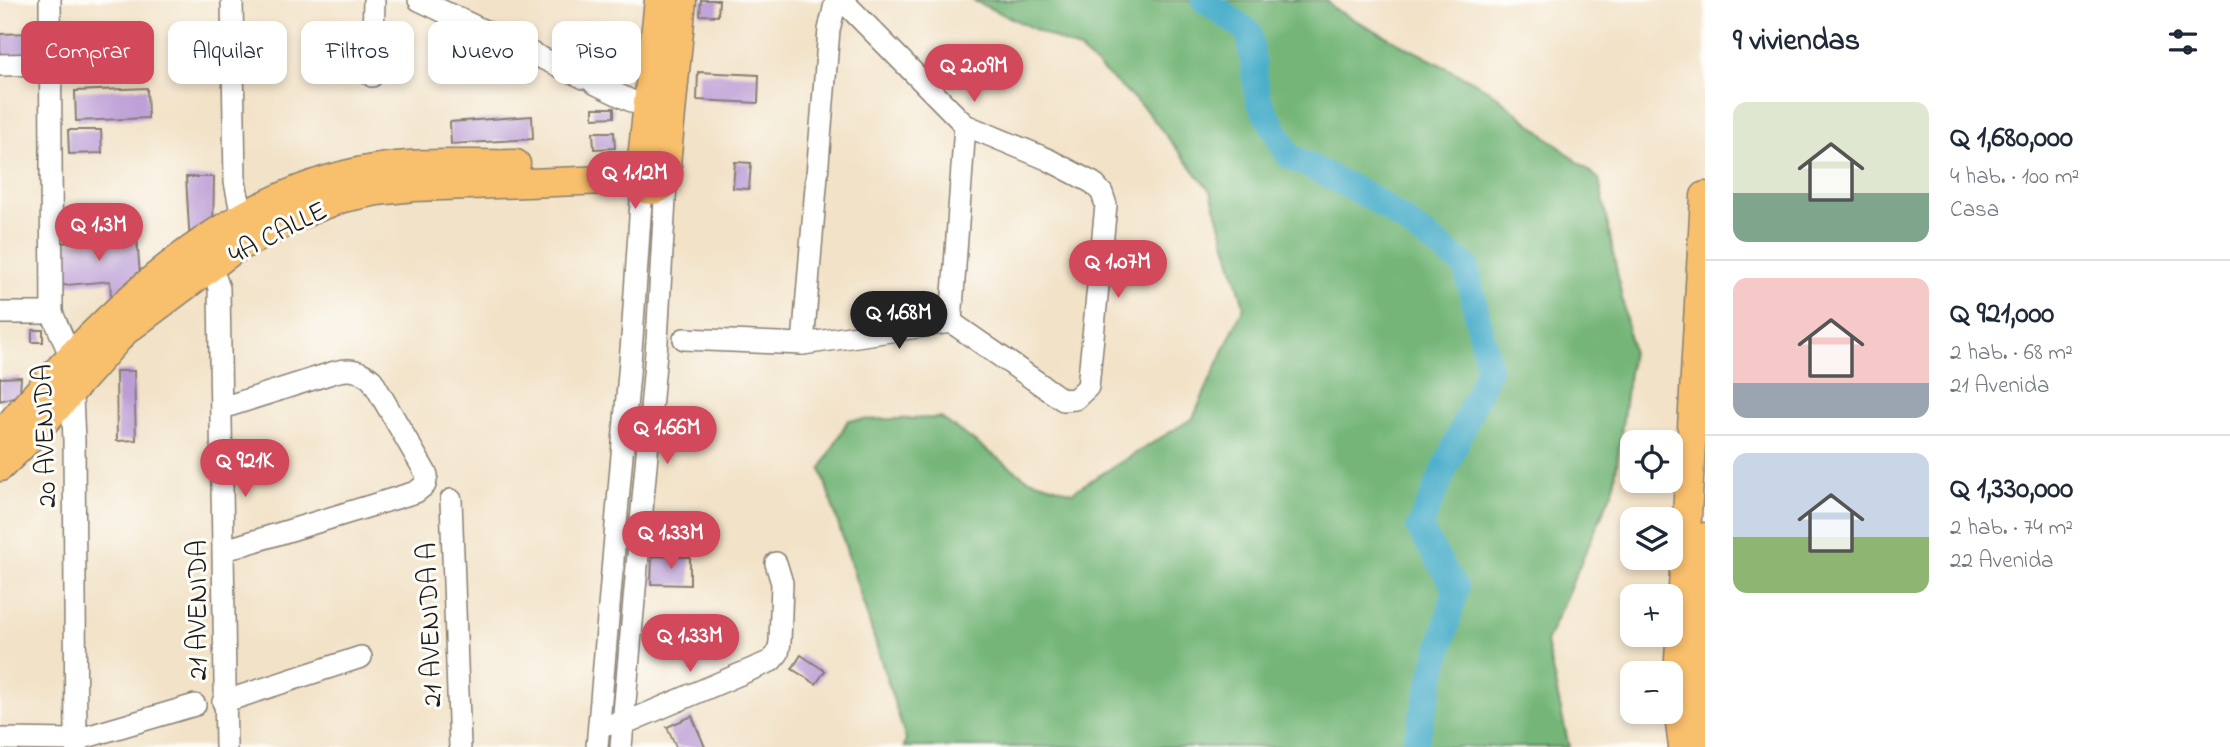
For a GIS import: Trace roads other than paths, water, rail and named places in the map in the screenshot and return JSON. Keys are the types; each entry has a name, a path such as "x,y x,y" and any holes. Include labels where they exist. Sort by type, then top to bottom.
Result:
{"main road":[{"path":"648,173 648,109 659,0"},
{"path":"648,173 682,0"},
{"name":"4A CALLE","path":"0,436 70,355 144,288 218,232 301,188 374,169 411,165 648,173"},
{"name":"4A CALLE","path":"0,467 29,439 125,331 249,240 311,210 343,198 377,191 648,173"},
{"path":"1683,747 1678,709 1678,677 1705,196"},
{"path":"1704,746 1700,675 1705,537"}],"street":[{"name":"20 AVENIDA","path":"50,0 50,21"},
{"path":"232,0 235,182 242,217"},
{"path":"373,21 374,0"},
{"path":"419,0 648,109"},
{"path":"803,344 829,30 836,0"},
{"path":"684,339 803,344 951,322 1063,400 1075,399 1088,387 1106,205 1102,192 1093,183 1047,159 965,125 842,0"},
{"path":"0,65 21,65"},
{"name":"20 AVENIDA","path":"50,84 52,313 70,355 74,440 76,743"},
{"path":"951,322 965,125"},
{"path":"597,747 648,173"},
{"path":"621,747 657,341 648,173"},
{"name":"21 AVENIDA","path":"211,266 219,288 225,550 223,702 226,747"},
{"path":"0,313 52,313"},
{"path":"632,338 657,341"},
{"path":"222,408 343,370 359,371 372,380 425,467 427,475 426,482 416,492 225,550"},
{"name":"21 AVENIDA A","path":"451,500 460,747"},
{"path":"598,724 623,724 771,661 778,653 780,642 782,583 776,564"},
{"path":"223,702 360,657"},
{"path":"0,739 76,743 195,705"}],"waterway":[{"path":"1204,0 1249,32 1258,99 1289,156 1372,198 1466,266 1489,368 1419,528 1456,589 1414,747"}]}
